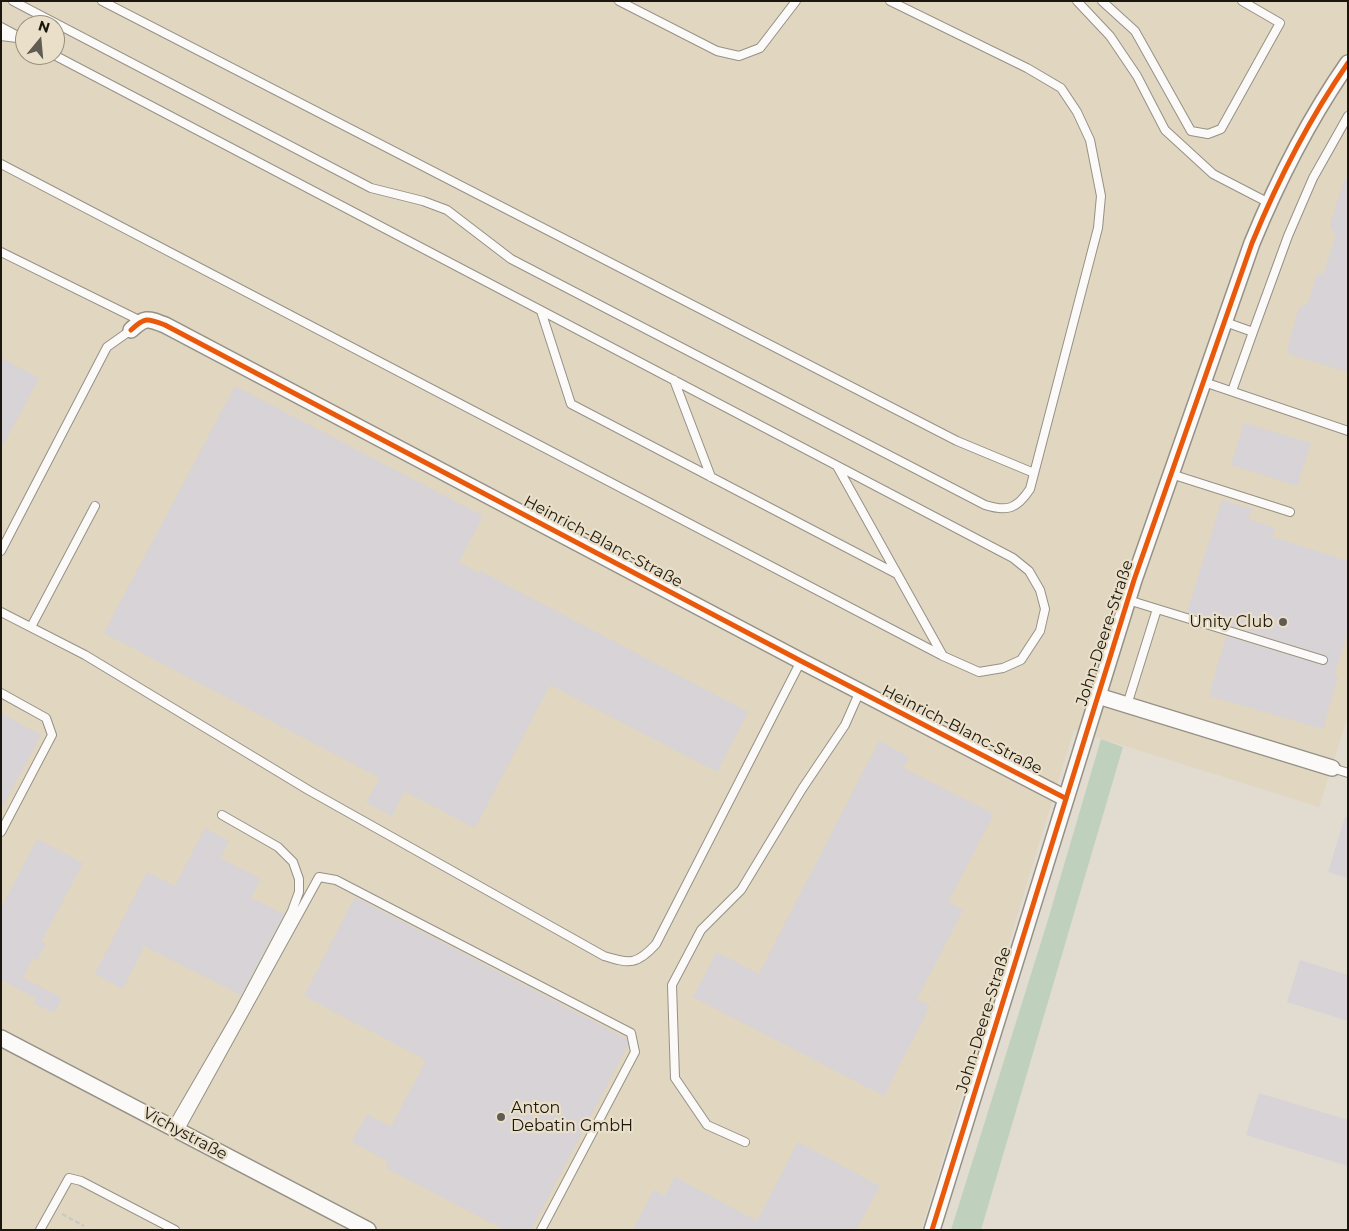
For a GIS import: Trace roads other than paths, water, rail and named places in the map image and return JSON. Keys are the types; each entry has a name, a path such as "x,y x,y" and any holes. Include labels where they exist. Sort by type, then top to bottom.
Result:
{"street":[{"name":"John-Deere-Straße","path":"932,1230 1128,600 1252,243 1269,203 1304,132 1348,63"},
{"name":"Heinrich-Blanc-Straße","path":"136,326 146,319 165,325 801,661 1065,798"},
{"path":"1098,696 1332,768"},
{"name":"Vichystraße","path":"1,1038 368,1230"}],"lane":[{"path":"13,1 370,188 423,201 446,210 511,259 984,505 1000,510 1014,506 1023,500 1030,489 1098,228 1101,196 1090,140 1077,112 1061,88 1027,68 890,1"},
{"path":"102,1 957,441 1034,473"},
{"path":"619,1 717,51 739,56 760,48 796,1"},
{"path":"1077,1 1110,36 1138,76 1165,130 1213,174 1269,203"},
{"path":"1102,1 1135,31 1191,131 1208,134 1221,129 1280,22 1242,1"},
{"path":"1,27 15,35"},
{"path":"1,36 15,38"},
{"path":"1,164 943,656 979,672 1003,668 1021,660 1040,631 1045,609 1040,590 1029,572 1013,558 65,61"},
{"path":"1232,391 1288,236 1313,178 1348,116"},
{"path":"1,252 136,326 107,348 1,551"},
{"path":"541,311 571,404 897,574"},
{"path":"1225,322 1253,332"},
{"path":"674,380 711,477"},
{"path":"1204,382 1348,431"},
{"path":"837,466 943,656"},
{"path":"1172,474 1290,512"},
{"path":"32,627 95,506"},
{"path":"1128,600 1323,660"},
{"path":"1128,705 1157,609"},
{"path":"1,612 85,655 310,791 604,956 633,962 646,955 656,944 801,661"},
{"path":"745,1142 707,1125 675,1078 672,984 701,930 742,890 802,790 845,726 860,691"},
{"path":"1,693 46,718 52,735 1,832"},
{"path":"1332,768 1348,773"},
{"path":"176,1129 292,912 299,892 299,879 293,862 278,846 222,815"},
{"path":"176,1129 319,877 336,880 631,1033 635,1052 541,1230"},
{"path":"40,1230 69,1178 81,1181 175,1230"}],"place":[{"name":"Unity Club","path":"1283,622"},
{"name":"Anton Debatin GmbH","path":"501,1117"}]}
